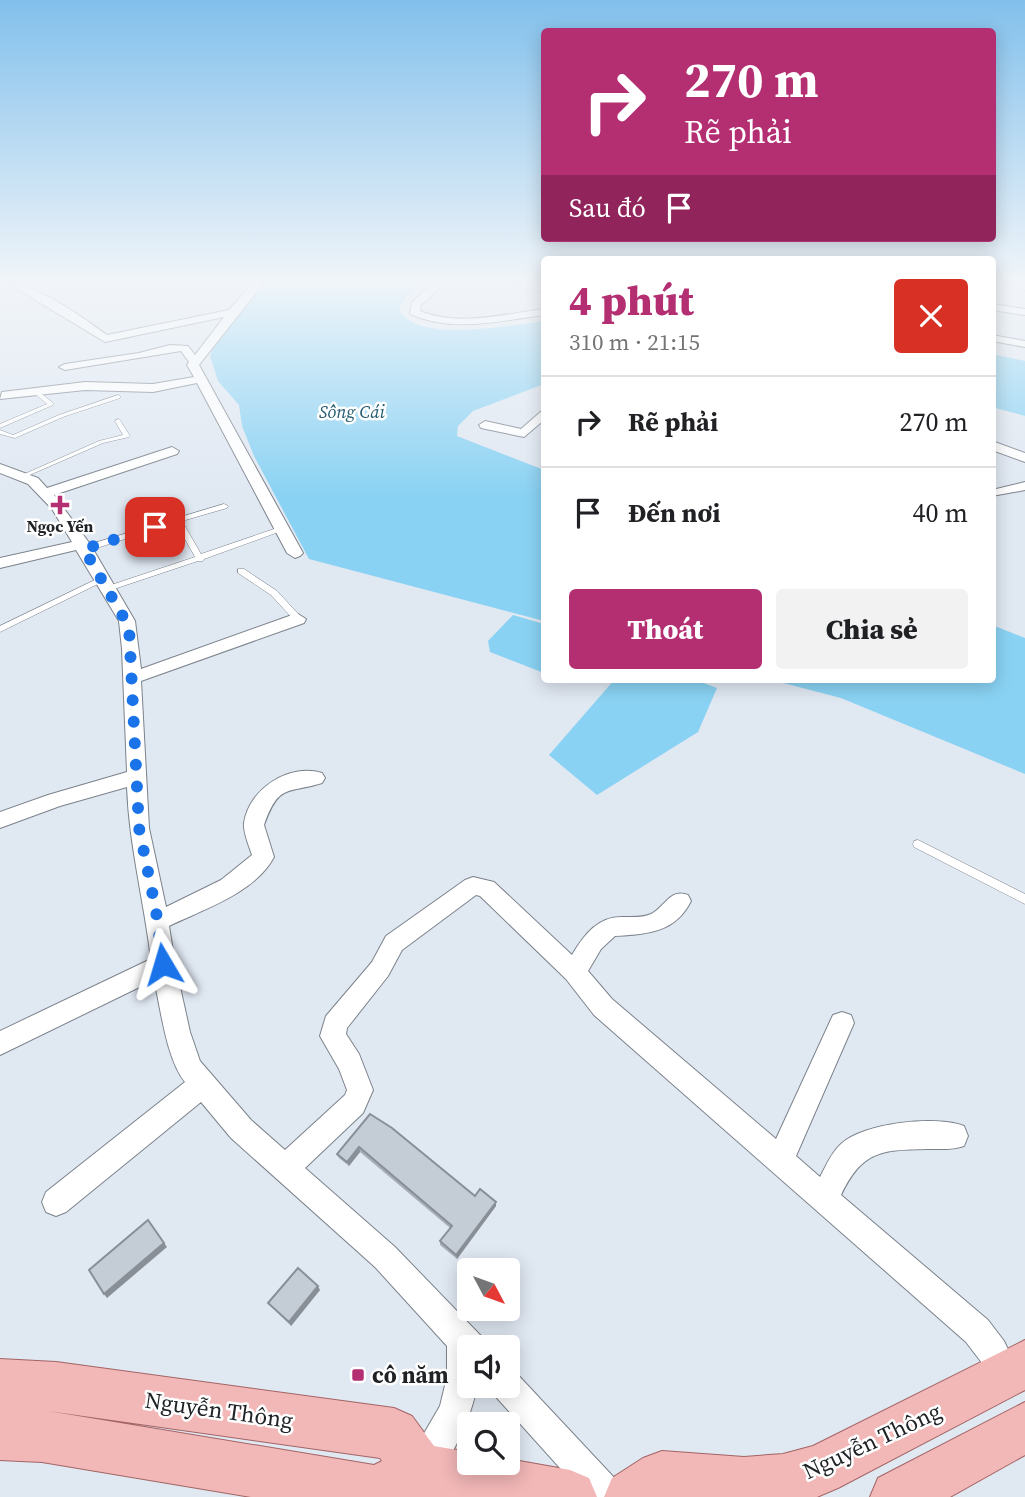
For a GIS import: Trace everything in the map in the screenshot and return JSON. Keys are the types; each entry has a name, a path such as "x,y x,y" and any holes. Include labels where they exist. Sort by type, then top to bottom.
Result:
{"main road":[{"name":"Nguyễn Thông","path":"631,1497 662,1477 744,1483 783,1480 820,1470 1015,1369"},
{"name":"Nguyễn Thông","path":"0,1384 56,1387 394,1434 438,1477"},
{"path":"897,1497 1025,1427"},
{"path":"0,1434 42,1436 377,1492 438,1477 570,1497"}],"street":[{"path":"65,367 148,354"},
{"path":"189,354 194,360"},
{"path":"199,354 193,365 280,530 295,553"},
{"path":"2,396 85,386 153,388 201,379"},
{"path":"485,425 524,433 541,418"},
{"path":"996,446 1025,458"},
{"path":"45,493 172,451"},
{"path":"0,468 23,476 58,507 127,621 139,828 163,964 190,1068 241,1129 385,1257 459,1335"},
{"path":"997,494 1025,486"},
{"path":"0,563 83,547"},
{"path":"132,678 298,619"},
{"path":"0,820 55,800 136,777"},
{"path":"157,922 234,882 259,863 263,850 254,825 271,794 282,782 290,779 315,778"},
{"path":"285,1168 354,1104 360,1090 350,1063 333,1036 335,1024 380,969 394,943 473,886 485,888 574,972 603,1007 977,1331 993,1352 1015,1369"},
{"path":"574,972 600,933 611,927 657,924 668,916 680,901"},
{"path":"0,1043 163,964"},
{"path":"780,1161 842,1023"},
{"path":"56,1202 202,1085"},
{"path":"824,1199 851,1153 860,1147 900,1138 954,1136"},
{"path":"438,1477 449,1426 461,1398"},
{"path":"518,1398 609,1497"}],"lane":[{"path":"0,426 51,404 36,392"},
{"path":"0,445 10,437 61,415 118,397"},
{"path":"23,476 101,442 127,436 118,421"},
{"path":"0,432 10,437"},
{"path":"83,547 224,506"},
{"path":"178,520 200,559"},
{"path":"0,628 105,584 200,559 280,530"},
{"path":"241,571 274,593 298,619"},
{"path":"918,844 1025,899"}],"water":[{"name":"Sông Cái","path":"211,354 541,354 541,385 473,411 458,426 457,436 541,469 541,620 309,559 254,456 242,426 239,405 218,381"},
{"path":"996,355 1025,361 1025,416 996,408"},
{"path":"513,615 541,623 541,672 490,652 488,641"},
{"path":"996,627 1025,638 1025,774 841,698 783,683 996,683"},
{"path":"612,683 704,683 717,688 698,732 597,795 549,755"}],"building":[{"path":"370,1114 392,1128 475,1196 480,1189 496,1202 456,1255 440,1241 452,1226 359,1147 347,1162 337,1154"},
{"path":"148,1220 164,1243 104,1294 89,1270"},
{"path":"298,1268 318,1286 289,1322 268,1303"}],"place":[{"name":"Ngọc Yến","path":"60,505"},
{"name":"cô năm","path":"358,1375"}],"route":[{"path":"155,527 84,549 129,627 139,828 156,911 163,964"}]}
